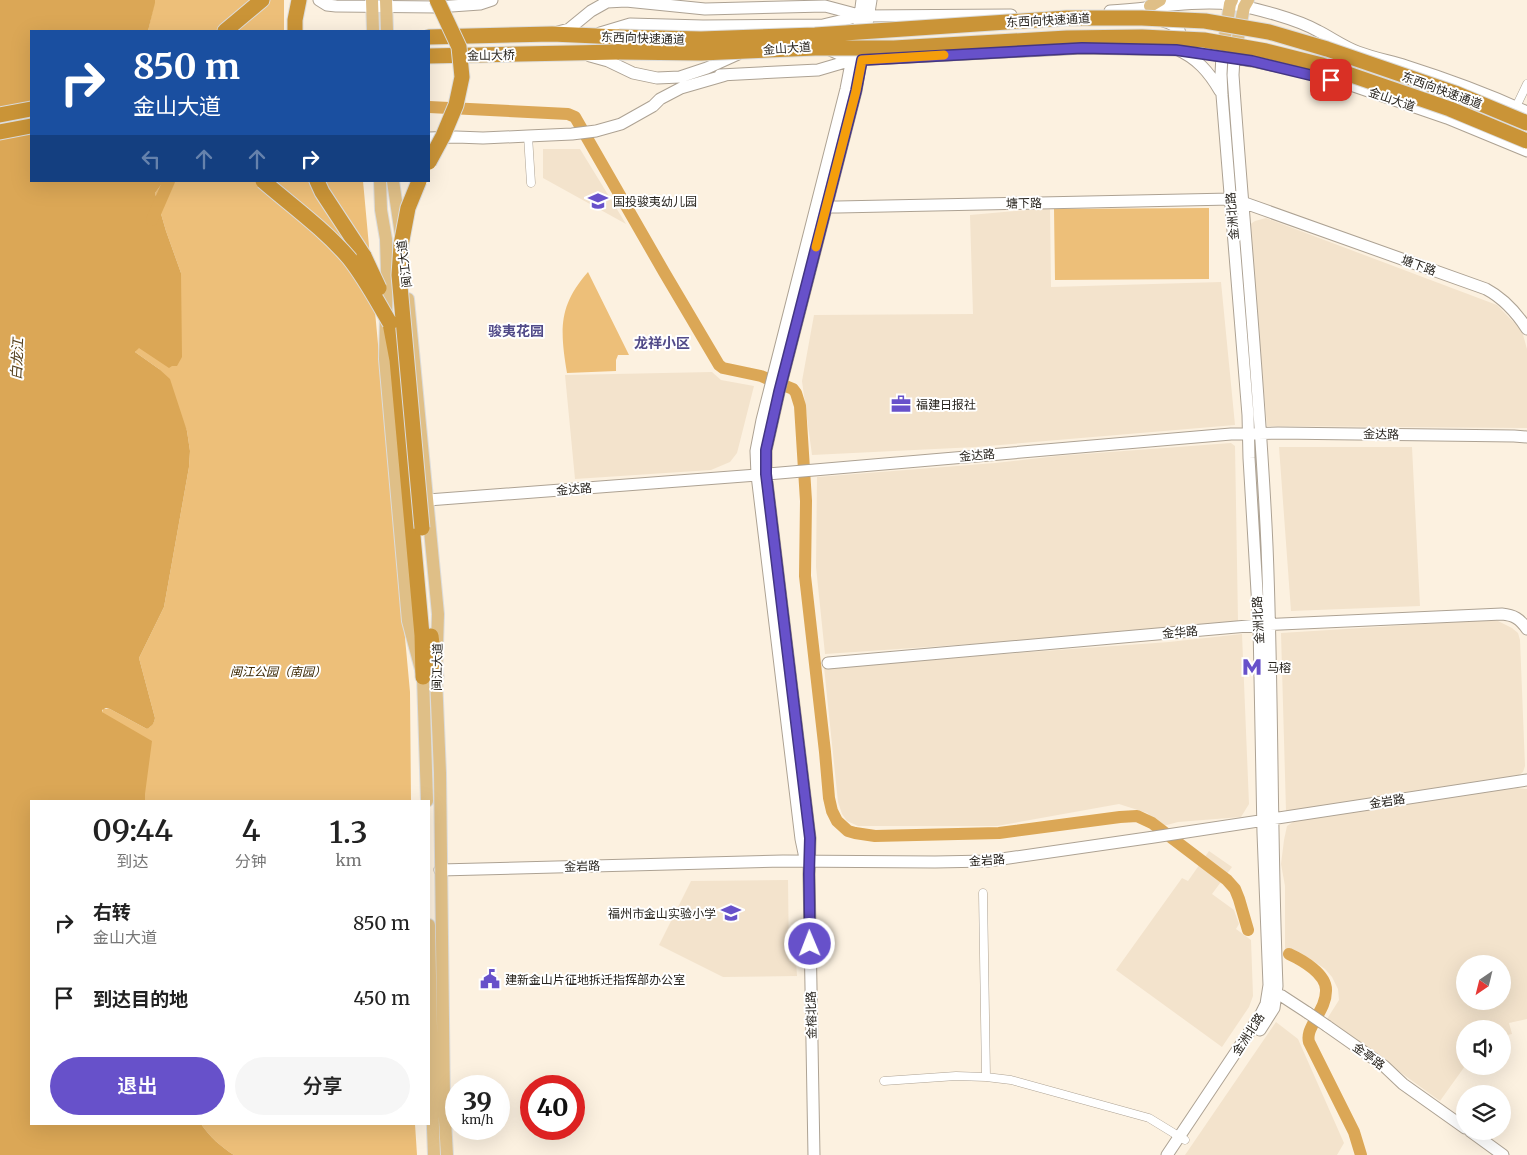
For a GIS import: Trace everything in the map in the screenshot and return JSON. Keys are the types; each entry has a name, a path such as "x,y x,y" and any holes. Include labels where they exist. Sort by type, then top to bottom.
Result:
{"highway":[{"path":"227,30 252,0"},
{"path":"227,30 262,0"},
{"path":"285,30 290,0"},
{"path":"295,30 295,20 300,0"},
{"path":"430,160 456,105 462,77 459,47 438,0"},
{"name":"东西向快速通道","path":"553,53 577,53 619,44 1067,18 1142,18 1205,21 1269,32 1327,49 1454,93 1527,123"},
{"name":"东西向快速通道","path":"552,34 581,36 619,44 701,53 815,48 894,48 1067,38 1142,37 1204,40 1266,50 1322,65 1450,109 1527,141"},
{"name":"金山大桥","path":"430,37 552,34"},
{"name":"金山大桥","path":"430,56 553,53"},
{"path":"0,115 30,109"},
{"path":"0,132 30,126"},
{"path":"264,182 329,237 348,257 363,276 390,323"},
{"path":"317,182 378,282 390,323 397,360 417,528"},
{"path":"419,182 408,208 402,236 400,274 429,677"}],"main road":[{"path":"319,0 327,5 387,3 460,6 480,4 492,0"},
{"path":"676,0 704,9"},
{"path":"862,0 865,16"},
{"path":"865,16 871,0"},
{"path":"552,34 569,29 591,11 607,2 626,1 704,9 826,6 865,16"},
{"path":"1228,57 1231,2"},
{"name":"金山大道","path":"581,36 606,32 630,24 703,26 823,25 865,16 1021,15 1133,10 1155,3 1231,2 1246,4 1310,27 1357,52 1442,79 1527,112"},
{"path":"372,3 374,30"},
{"path":"387,3 387,30"},
{"path":"1228,57 1246,4"},
{"path":"1133,10 1172,24 1179,29 1181,36 1176,50 1186,54 1202,65 1213,78 1222,94"},
{"name":"金榕北路","path":"814,1155 809,874 801,839 761,474 775,391 822,206 856,91 857,60 865,16"},
{"name":"金山大道","path":"577,53 608,61 633,73 657,78 680,77 707,68 734,55 768,48 820,46 857,60 1082,48 1176,50 1228,57 1296,70 1348,84 1447,118 1527,152"},
{"path":"1348,84 1357,52"},
{"name":"金洲北路","path":"1174,1155 1182,1138 1260,1016 1272,993 1261,433 1236,200 1222,94 1221,74 1228,57"},
{"name":"金洲北路","path":"1228,57 1233,75 1236,200 1248,433 1264,625"},
{"path":"680,77 818,70 857,60"},
{"path":"430,138 483,138 572,134 596,131 621,124 681,88 726,75"},
{"path":"430,130 456,137"},
{"name":"闽江大道","path":"380,182 381,210 386,239 387,273 385,359 408,621 429,677 440,773 444,1103 447,1155"},
{"name":"闽江大道","path":"394,182 411,322 438,614 429,677 427,800"},
{"name":"塘下路","path":"822,206 1236,200 1486,289 1494,293 1508,306 1527,329"},
{"name":"金达路","path":"428,500 1248,433 1527,437"},
{"name":"金华路","path":"828,663 1264,625 1502,614 1515,617 1527,629"},
{"name":"金岩路","path":"440,870 807,860 988,861 1527,780"},
{"path":"430,993 434,1155"},
{"name":"金亭路","path":"1272,993 1294,1003 1327,1026 1384,1066 1404,1084 1456,1122"},
{"name":"金洲北路","path":"1167,1155 1182,1138"},
{"path":"1482,1140 1503,1155"}],"street":[{"path":"1516,107 1527,84"},
{"path":"528,136 531,183"},
{"path":"983,893 986,1077"},
{"path":"884,1082 956,1076 1011,1080 1149,1118 1182,1138"}],"shaded area":[{"name":"国投骏夷幼儿园","path":"543,149 580,149 626,224 543,178"},
{"path":"1050,208 1051,287 1221,282 1235,425 976,447 812,455 802,381 814,315 973,314 970,215"},
{"path":"1266,218 1497,305 1522,331 1527,349 1527,428 1267,426 1249,225"},
{"path":"712,372 721,380 754,386 737,453 730,462 711,470 575,479 565,375"},
{"path":"1231,443 1235,446 1238,621 1002,642 825,654 816,567 817,477"},
{"path":"1279,447 1412,447 1420,606 1291,611"},
{"path":"1498,621 1512,628 1518,633 1520,640 1525,766 1523,772 1519,775 1286,811 1281,633"},
{"path":"1242,634 1249,804 1241,817 1178,822 1163,826 1147,813 1119,804 997,826 858,826 847,821 842,814 838,802 824,667 1169,642"},
{"path":"1517,788 1527,789 1527,1019 1511,1023 1511,1020 1456,1020 1456,1075 1459,1075 1440,1101 1327,1019 1339,1000 1338,989 1332,977 1325,969 1312,960 1295,951 1285,949 1285,886 1281,864 1287,826 1304,817"},
{"path":"1209,851 1232,867 1212,894 1234,910 1239,924 1236,929 1251,940 1253,996 1249,1007 1222,1047 1116,970 1182,878 1188,881"},
{"name":"福州市金山实验小学","path":"788,880 789,961 796,961 797,976 723,977 659,945 691,881"},
{"path":"1276,1022 1298,1039 1344,1143 1337,1155 1185,1155"}],"green space":[{"path":"155,0 284,0 284,30 148,30"},
{"name":"闽江公园（南园）","path":"163,182 363,182 410,692 411,800 145,800 145,794 102,712 103,709 110,709 147,729 154,721 155,718 139,658 164,607 189,467 190,451 187,431 159,369 135,352 181,289 181,273 155,193"},
{"path":"1209,208 1209,279 1055,280 1054,209"},
{"path":"588,272 629,355 618,355 616,371 567,373 563,344 566,308 578,284"},
{"path":"202,1125 415,1125 417,1155 234,1155 208,1133"}],"water":[{"name":"白龙江","path":"0,0 155,0 148,30 30,30 30,182 163,182 155,193 181,273 182,357 177,366 169,368 139,348 135,352 170,379 187,431 190,451 189,467 164,607 139,658 155,718 154,722 147,729 110,709 102,710 102,712 152,741 145,800 30,800 30,1125 202,1125 216,1141 234,1155 0,1155"}],"waterway":[{"path":"430,107 568,114 575,117 719,365 723,368 761,376 793,389 796,393 800,406 806,501 805,576 829,798 837,821 848,831 875,836 999,833 1137,816 1152,823 1227,880 1235,889 1248,930"},
{"path":"152,220 169,182"},
{"path":"1289,954 1313,968 1325,985 1325,999 1310,1031 1309,1042 1354,1132 1361,1155"}],"slow traffic":[{"path":"816,247 856,91 862,60 944,55"}],"place":[{"name":"国投骏夷幼儿园","path":"598,201"},
{"name":"福建日报社","path":"901,404"},
{"name":"马榕","path":"1252,667"},
{"name":"福州市金山实验小学","path":"731,913"},
{"name":"建新金山片征地拆迁指挥部办公室","path":"490,979"}],"district":[{"name":"骏夷花园","path":"516,331"},
{"name":"龙祥小区","path":"662,343"}],"route":[{"path":"810,944 810,838 766,474 766,450 785,368 856,91 862,60 1082,48 1187,50 1296,70 1331,80"}]}
